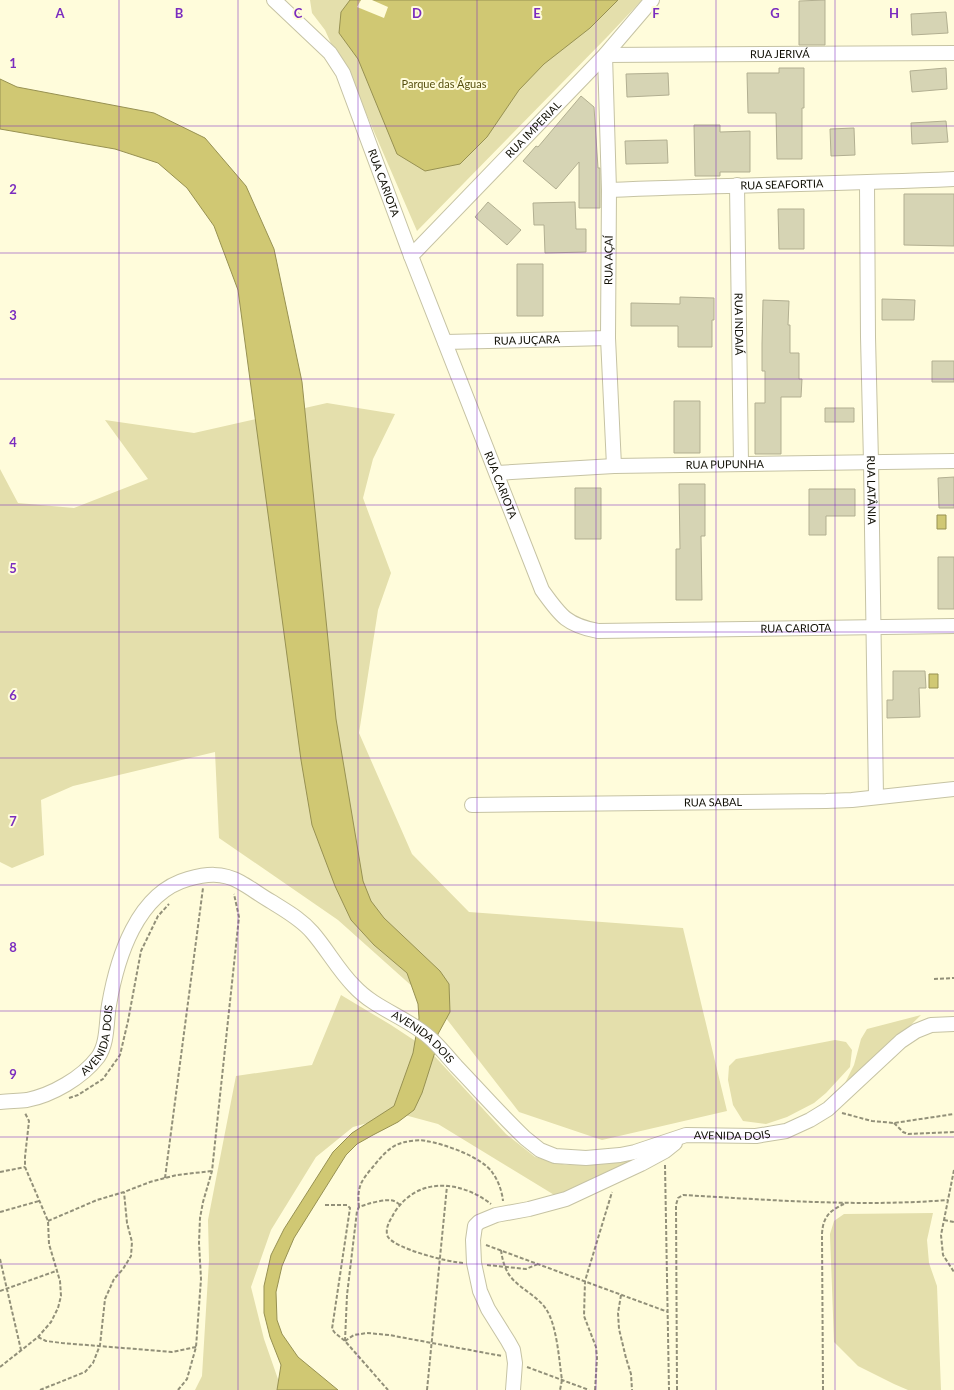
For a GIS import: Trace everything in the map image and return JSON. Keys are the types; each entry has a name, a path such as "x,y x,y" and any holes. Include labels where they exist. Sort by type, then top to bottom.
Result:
{"street":[{"name":"RUA CARIOTA","path":"274,0 330,53 343,73 411,256 542,590 556,610 566,620 576,626 598,631 954,626"},
{"name":"RUA IMPERIAL","path":"411,256 605,55 652,0"},
{"name":"RUA JERIVÁ","path":"605,55 954,53"},
{"name":"RUA AÇAÍ","path":"605,55 609,190 608,338 614,466"},
{"name":"RUA SEAFORTIA","path":"609,190 737,185 867,183 954,179"},
{"name":"RUA LATÂNIA","path":"867,183 868,337 872,462 876,797"},
{"name":"RUA INDAIÁ","path":"737,185 741,463"},
{"name":"RUA JUÇARA","path":"445,342 608,338"},
{"name":"RUA PUPUNHA","path":"497,473 614,466 954,461"},
{"name":"RUA SABAL","path":"472,805 826,801 954,789"},
{"name":"AVENIDA DOIS","path":"0,1102 27,1100 56,1090 75,1079 90,1066 99,1056 103,1046 115,975 129,937 140,918 151,901 160,892 178,882 202,875 214,874 239,881 298,918 315,935 353,986 366,997 430,1037 513,1127 540,1150 555,1156 570,1158 604,1157 635,1152 686,1135 756,1136 786,1131 810,1120 828,1109 901,1040 916,1030 931,1025 954,1024"},
{"path":"513,1390 515,1363 513,1350 483,1300 474,1263 473,1240 475,1226 479,1222 488,1218 556,1203 641,1164 665,1151 686,1135"}],"path":[{"path":"165,1178 203,886"},
{"path":"196,890 203,886 209,887"},
{"path":"178,1390 187,1379 196,1347 201,1279 199,1243 200,1218 212,1170 240,917 235,895 232,891"},
{"path":"63,1100 78,1095 103,1079 120,1055 128,1022 141,951 158,916 170,903"},
{"path":"934,979 954,978"},
{"path":"828,1109 872,1121 894,1123 954,1114"},
{"path":"0,1367 38,1337 51,1322 58,1308 61,1296 60,1281 49,1244 48,1221 25,1167 29,1121 26,1113 20,1112"},
{"path":"894,1123 903,1132 908,1134 954,1132"},
{"path":"345,1341 349,1266 357,1211 359,1207 358,1195 362,1180 385,1152 404,1142 425,1140 448,1147 478,1160 492,1172 502,1190 504,1204"},
{"path":"665,1151 669,1390"},
{"path":"0,1172 25,1167"},
{"path":"48,1221 97,1200 165,1178 212,1170"},
{"path":"954,1170 941,1236 943,1255 954,1272"},
{"path":"595,1390 597,1358 596,1347 584,1316 585,1281 612,1192 611,1179"},
{"path":"483,1198 474,1192 447,1186 439,1185 425,1187 409,1197 400,1205 389,1222 387,1232 388,1237 391,1241 416,1252 460,1263 474,1263 526,1269 538,1264"},
{"path":"427,1390 447,1186"},
{"path":"40,1390 85,1372 93,1363 100,1345 105,1299 114,1279 123,1269 130,1256 132,1242 127,1223 124,1192"},
{"path":"677,1390 676,1205 678,1198 683,1195 846,1203 912,1203 948,1200"},
{"path":"359,1207 365,1204 388,1200 394,1200 400,1205"},
{"path":"0,1212 39,1201"},
{"path":"823,1390 823,1222 828,1214 846,1203"},
{"path":"324,1205 347,1206 350,1208 332,1329 345,1341 388,1390"},
{"path":"944,1220 954,1222"},
{"path":"473,1240 668,1312"},
{"path":"500,1250 509,1274 543,1305 553,1322 562,1380 560,1390"},
{"path":"0,1259 21,1350"},
{"path":"0,1291 56,1271"},
{"path":"621,1295 618,1313 619,1329 631,1374 632,1390"},
{"path":"345,1341 354,1335 367,1333 389,1335 506,1357 515,1363 589,1390"},
{"path":"38,1337 46,1341 172,1352 196,1347"}],"green space":[{"name":"Parque das Águas","path":"310,0 642,0 417,231 353,83 338,59 325,30 312,13"},
{"path":"327,403 395,414 373,459 363,498 391,573 378,610 359,733 412,854 469,912 683,928 727,1111 602,1140 519,1112 442,1013 338,920 219,838 215,752 73,786 41,800 44,855 12,868 0,862 0,469 18,503 74,508 148,479 105,420 194,433"},
{"path":"341,995 429,1050 506,1134 535,1157 566,1165 588,1165 629,1160 669,1145 556,1196 438,1124 401,1114 353,1127 316,1157 271,1230 251,1287 264,1339 279,1382 286,1390 195,1390 202,1376 209,1260 208,1220 236,1076 312,1065"},
{"path":"921,1015 839,1095 854,1065 861,1039 867,1029"},
{"path":"835,1040 846,1042 852,1050 850,1067 826,1093 814,1103 787,1117 766,1124 743,1121 733,1105 728,1080 729,1066 736,1059"},
{"path":"933,1213 927,1240 929,1263 937,1286 941,1390 908,1390 858,1366 834,1342 830,1234 834,1221 844,1214"}],"shaded area":[{"name":"Parque das Águas","path":"350,0 618,0 590,28 544,64 519,90 487,137 460,164 425,171 397,154 358,59 339,33 341,12"},
{"path":"0,79 17,87 154,113 205,138 246,186 274,249 302,382 336,719 363,881 371,901 384,918 440,971 449,984 450,1012 438,1034 435,1052 422,1093 414,1110 398,1122 357,1144 346,1155 294,1238 282,1266 276,1292 277,1320 282,1334 298,1357 338,1390 277,1390 281,1365 270,1337 264,1313 264,1286 271,1255 284,1229 333,1152 352,1133 394,1106 413,1053 419,1018 418,1004 407,973 374,945 351,920 335,886 312,825 301,760 238,290 214,226 187,188 158,163 115,149 0,129"},
{"path":"937,515 946,515 946,529 937,529"},
{"path":"929,674 938,674 938,688 929,688"}],"pier":[{"path":"361,0 372,0 388,7 384,18 357,7"}],"building":[{"path":"825,0 825,45 799,45 799,1"},
{"path":"946,12 948,33 912,35 911,14"},
{"path":"779,68 804,68 802,159 777,159 776,113 748,113 747,73 779,73"},
{"path":"946,68 947,89 912,92 910,71"},
{"path":"668,73 669,95 627,97 626,74"},
{"path":"581,96 594,107 598,168 600,168 600,208 579,208 579,162 556,189 523,161 536,146 538,147"},
{"path":"946,121 948,142 912,144 911,123"},
{"path":"694,125 720,125 720,132 750,131 750,172 720,172 720,176 695,176"},
{"path":"854,128 855,155 831,156 830,129"},
{"path":"667,140 668,163 626,164 625,141"},
{"path":"904,194 954,194 954,246 904,245"},
{"path":"488,202 521,230 507,245 475,217"},
{"path":"575,202 576,229 586,229 586,252 545,253 544,225 534,225 533,203"},
{"path":"778,209 804,209 804,249 779,249"},
{"path":"517,264 543,264 543,316 517,316"},
{"path":"680,297 714,298 712,347 678,347 678,326 631,326 631,303 680,304"},
{"path":"882,299 915,300 914,320 882,320"},
{"path":"763,300 789,301 788,325 790,325 790,353 799,353 799,379 802,379 801,397 781,397 781,454 755,454 755,403 765,403 765,371 762,371"},
{"path":"932,361 954,361 954,382 932,382"},
{"path":"674,401 700,401 700,453 674,453"},
{"path":"825,408 854,408 854,422 825,422"},
{"path":"954,477 954,508 939,508 938,478"},
{"path":"679,484 705,484 705,536 701,536 702,600 676,600 676,549 680,549"},
{"path":"575,488 601,488 601,539 575,539"},
{"path":"809,489 855,489 855,516 826,516 826,535 809,535"},
{"path":"938,557 954,557 954,609 938,609"},
{"path":"893,671 925,671 926,688 919,688 920,717 887,718 887,700 893,700"}]}
